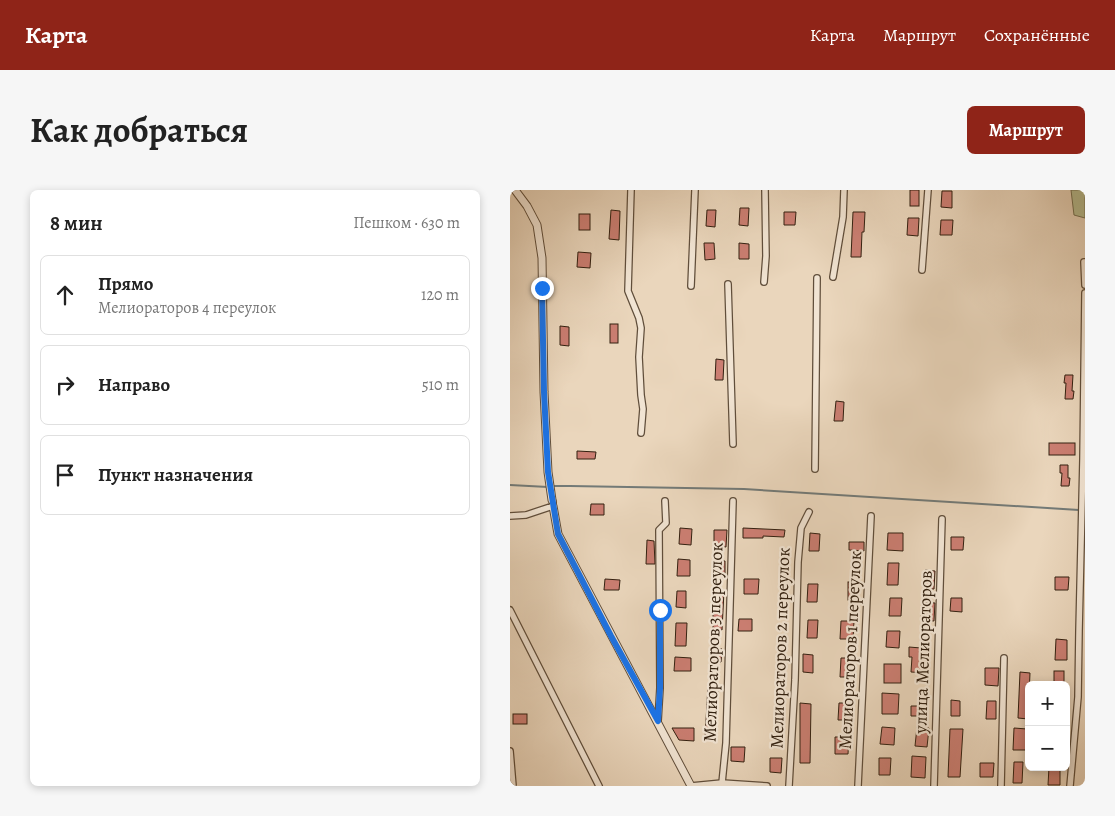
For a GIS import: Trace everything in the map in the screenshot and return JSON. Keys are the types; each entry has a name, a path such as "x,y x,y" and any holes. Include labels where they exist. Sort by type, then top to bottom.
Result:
{"street":[{"path":"515,190 527,206 537,225 542,258 544,392 548,472 558,534 691,786 722,783 767,786"},
{"path":"631,190 628,291 641,328 639,357 643,409 641,432"},
{"path":"691,286 695,190"},
{"path":"764,282 766,190"},
{"path":"833,277 843,217 844,190"},
{"path":"922,270 928,190"},
{"path":"1084,262 1085,285"},
{"path":"814,469 817,278"},
{"path":"728,284 733,444"},
{"path":"1070,786 1082,631 1081,517 1084,499 1085,293"},
{"path":"658,721 660,688 659,530 666,523 666,501"},
{"name":"Мелиораторов 3 переулок","path":"722,783 726,743 733,501"},
{"path":"510,516 526,515 553,503"},
{"name":"Мелиораторов 2 переулок","path":"789,786 795,680 798,562 801,528 809,512"},
{"name":"Мелиораторов 1 переулок","path":"858,786 871,516"},
{"name":"улица Мелиораторов","path":"934,786 942,519"},
{"path":"510,610 599,786"},
{"path":"1001,786 1004,658"},
{"path":"510,751 514,786"}],"green space":[{"path":"1071,190 1085,190 1085,218 1074,215"}],"building":[{"path":"910,190 919,190 919,206 910,206"},
{"path":"942,191 952,191 952,208 941,207"},
{"path":"740,208 749,208 748,226 739,225"},
{"path":"611,210 620,211 619,240 609,239"},
{"path":"707,210 716,210 715,227 706,226"},
{"path":"784,212 796,212 795,225 784,225"},
{"path":"853,212 865,212 861,257 851,257"},
{"path":"579,214 590,214 590,230 579,230"},
{"path":"908,218 919,218 918,236 907,235"},
{"path":"941,220 953,220 952,235 940,235"},
{"path":"704,243 714,243 715,259 705,260"},
{"path":"739,243 749,244 749,259 739,259"},
{"path":"578,252 591,253 590,268 577,267"},
{"path":"610,324 618,324 618,343 610,343"},
{"path":"560,326 569,327 569,346 560,345"},
{"path":"716,359 724,360 723,380 715,380"},
{"path":"1065,375 1073,375 1073,399 1065,399"},
{"path":"836,401 844,402 843,421 834,421"},
{"path":"1049,443 1075,443 1075,455 1049,455"},
{"path":"577,451 596,452 595,459 577,459"},
{"path":"1060,465 1068,465 1069,486 1061,486 1062,473 1060,473"},
{"path":"591,504 604,504 604,515 590,515"},
{"path":"680,528 692,529 691,545 679,544"},
{"path":"743,528 785,530 784,537 763,536 763,538 743,538"},
{"path":"714,530 727,530 726,547 714,546"},
{"path":"810,533 820,534 819,551 809,551"},
{"path":"888,533 903,533 903,551 887,550"},
{"path":"951,537 964,537 963,550 951,550"},
{"path":"647,540 654,541 655,564 646,564"},
{"path":"849,542 864,542 864,551 849,550"},
{"path":"678,559 690,560 690,576 677,576"},
{"path":"715,561 725,561 725,579 714,578"},
{"path":"888,563 899,563 898,585 887,585"},
{"path":"925,570 935,571 934,589 924,589"},
{"path":"1055,577 1069,577 1068,590 1055,590"},
{"path":"605,579 620,580 619,590 604,590"},
{"path":"744,579 759,579 758,594 744,594"},
{"path":"848,582 858,582 858,600 848,600"},
{"path":"808,584 818,584 817,602 807,602"},
{"path":"677,591 686,591 686,608 676,607"},
{"path":"713,591 724,591 722,630 713,629"},
{"path":"890,598 902,598 901,616 889,616"},
{"path":"951,598 962,598 962,612 950,611"},
{"path":"922,602 935,603 934,621 921,620"},
{"path":"739,619 752,619 752,631 738,631"},
{"path":"808,620 818,620 817,638 807,638"},
{"path":"841,621 854,621 853,639 840,639"},
{"path":"676,623 687,623 686,646 675,646"},
{"path":"887,631 900,631 899,648 886,647"},
{"path":"1056,639 1067,640 1067,660 1055,660"},
{"path":"909,647 921,648 921,664 928,664 927,673 911,672 912,657 909,657"},
{"path":"711,648 722,649 721,662 710,662"},
{"path":"803,654 813,655 813,673 803,672"},
{"path":"675,657 691,658 691,671 674,671"},
{"path":"841,658 853,658 852,677 840,677"},
{"path":"884,664 901,664 901,683 884,683"},
{"path":"985,668 999,668 998,686 985,685"},
{"path":"1054,671 1064,671 1064,681 1054,681"},
{"path":"1020,672 1030,673 1030,681 1025,681 1025,719 1018,718"},
{"path":"708,686 718,686 715,739 705,738"},
{"path":"882,693 899,694 898,714 882,714"},
{"path":"951,700 960,701 960,716 951,716"},
{"path":"987,701 996,701 996,719 986,719"},
{"path":"800,703 811,704 810,763 800,763"},
{"path":"839,703 850,703 850,720 838,720"},
{"path":"911,706 926,706 925,716 911,716"},
{"path":"513,714 527,714 527,724 513,724"},
{"path":"882,727 895,728 894,745 880,744"},
{"path":"917,727 929,728 927,747 915,746"},
{"path":"672,728 694,728 694,741 679,740"},
{"path":"1014,728 1025,729 1025,750 1013,750"},
{"path":"950,729 963,729 960,777 948,777"},
{"path":"835,737 849,737 848,754 835,754"},
{"path":"731,747 745,747 744,762 731,761"},
{"path":"912,756 926,757 925,778 911,777"},
{"path":"770,758 782,758 781,773 770,772"},
{"path":"879,758 891,758 890,775 879,775"},
{"path":"1014,762 1023,762 1022,783 1013,783"},
{"path":"980,763 994,763 993,777 980,777"},
{"path":"1049,771 1060,771 1060,785 1048,785"}],"waterway":[{"path":"510,485 548,487"},
{"path":"552,486 744,489 1079,510"}],"route":[{"path":"542,288 548,472 558,534 658,721 660,610"}]}
